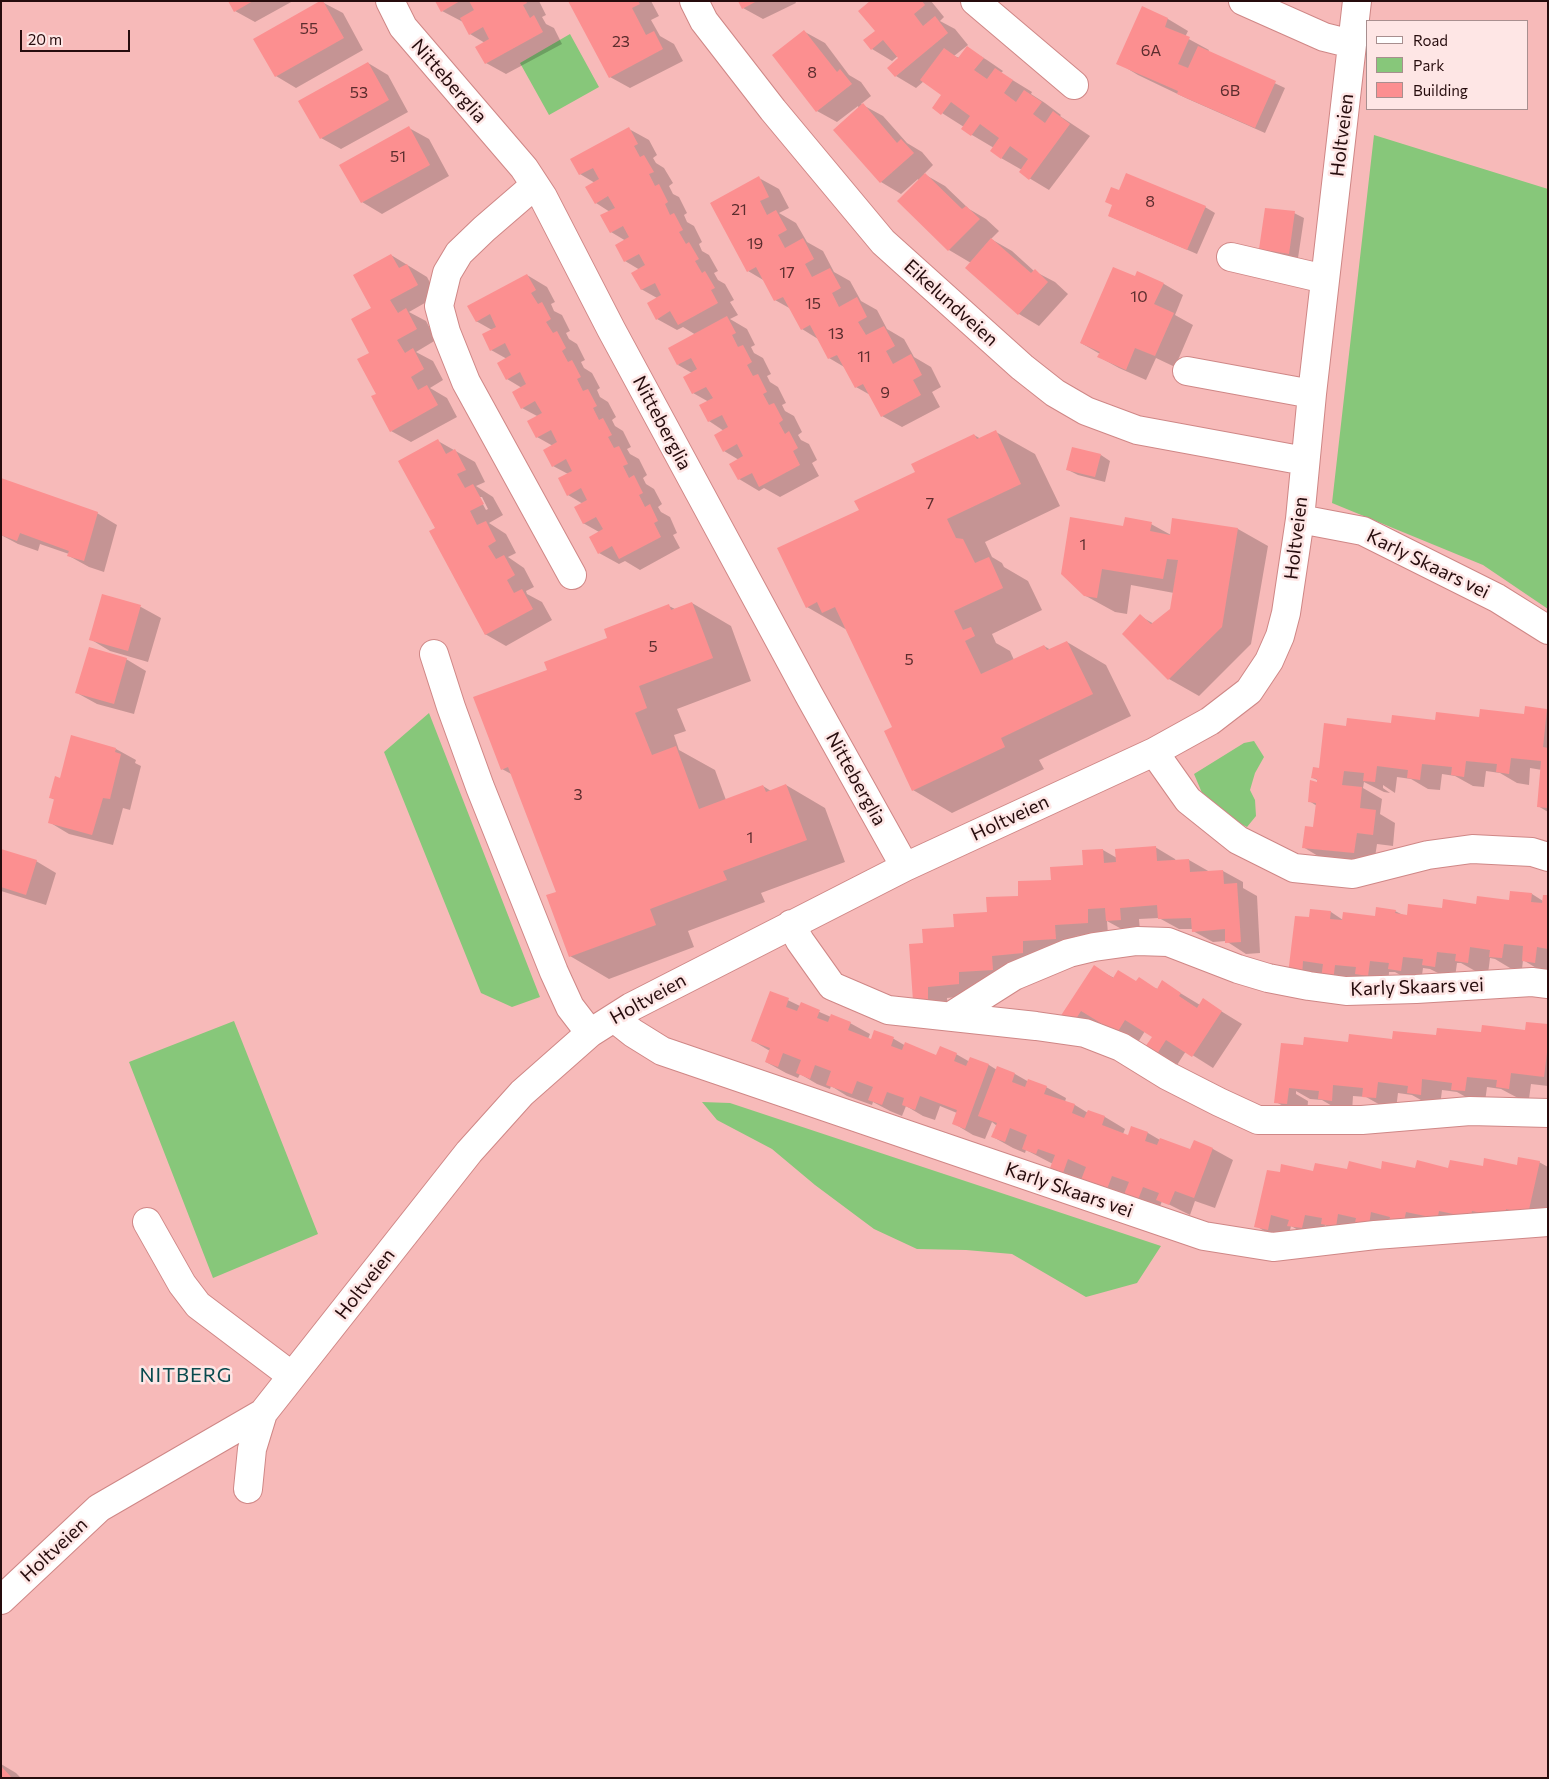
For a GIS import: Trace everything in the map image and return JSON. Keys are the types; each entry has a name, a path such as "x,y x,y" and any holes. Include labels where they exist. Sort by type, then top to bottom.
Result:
{"street":[{"name":"Nitteberglia","path":"390,1 403,27 524,168 535,185 800,678 905,866"},
{"name":"Eikelundveien","path":"694,1 704,21 773,110 883,242 1015,360 1055,393 1086,411 1137,430 1305,461"},
{"path":"975,1 1074,85"},
{"path":"1244,1 1324,37 1352,44"},
{"name":"Holtveien","path":"248,1489 252,1449 263,1413 469,1152 522,1092 590,1033 631,1006 905,866 1154,752 1210,721 1249,692 1269,661 1280,636 1286,614 1300,519 1312,394 1357,1"},
{"path":"535,185 459,253 447,273 439,306 446,332 466,382 572,575"},
{"path":"1231,257 1325,279"},
{"path":"1187,371 1312,394"},
{"name":"Karly Skaars vei","path":"1300,519 1363,532 1497,598 1548,630"},
{"path":"434,654 480,787 554,972 570,1007 590,1033"},
{"path":"1154,752 1188,800 1238,840 1294,868 1353,874 1428,856 1472,849 1532,852 1548,856"},
{"path":"791,924 800,941 832,986 888,1010 1084,1033 1121,1047 1168,1076 1258,1120 1362,1120 1470,1110 1548,1113"},
{"name":"Karly Skaars vei","path":"951,1016 1014,976 1069,953 1094,947 1137,941 1168,942 1238,969 1268,978 1309,986 1346,990 1416,989 1532,982 1548,984"},
{"name":"Karly Skaars vei","path":"614,1018 633,1033 662,1051 1204,1236 1273,1247 1375,1235 1548,1222"},
{"path":"147,1222 182,1284 198,1305 292,1376"},
{"name":"Holtveien","path":"1,1600 99,1508 263,1413"}],"green space":[{"path":"570,34 599,87 549,115 520,63"},
{"path":"1374,135 1548,189 1548,609 1483,565 1332,503"},
{"path":"429,713 540,997 512,1007 481,993 384,752"},
{"path":"1254,741 1264,757 1255,773 1250,790 1255,800 1256,816 1247,827 1227,817 1205,800 1194,774 1244,743"},
{"path":"234,1021 318,1234 213,1278 129,1062"},
{"path":"702,1102 730,1103 1161,1246 1137,1283 1086,1297 1012,1254 966,1250 917,1249 874,1229 815,1185 772,1149 717,1120"}],"building":[{"path":"228,1 253,1 234,12"},
{"path":"323,1 344,38 275,77 253,39"},
{"path":"435,1 460,1 441,12"},
{"path":"469,1 526,1 527,3 523,5 530,18 534,15 543,32 485,64 475,47 489,39 483,27 469,35 460,18 474,10"},
{"path":"568,1 638,1 640,4 632,8 646,35 654,31 663,49 609,78"},
{"path":"738,1 757,1 742,9"},
{"path":"870,1 922,1 925,5 914,14 923,26 935,16 948,33 895,77 887,68 898,58 883,40 871,50 863,40 875,31 858,11"},
{"path":"1142,6 1168,18 1165,27 1190,37 1178,64 1188,68 1198,46 1276,81 1255,128 1177,94 1178,91 1116,64"},
{"path":"804,30 837,72 840,69 852,84 816,112 772,55"},
{"path":"967,46 984,58 974,70 987,79 995,68 1013,80 1004,93 1016,102 1024,90 1042,102 1033,114 1045,123 1053,111 1070,124 1029,180 1019,172 1028,159 1010,146 1001,159 990,151 999,138 980,124 971,136 961,129 970,116 951,102 941,115 932,108 941,95 920,80 944,48 958,58"},
{"path":"368,62 389,100 320,139 298,101"},
{"path":"863,103 897,143 901,139 914,153 880,183 833,130"},
{"path":"409,126 430,165 361,203 339,165"},
{"path":"629,127 638,144 634,146 640,157 644,155 654,172 649,174 655,186 659,184 668,202 665,204 670,215 674,213 683,230 679,232 686,244 689,242 699,259 695,261 702,273 705,271 715,288 711,290 718,303 678,325 670,311 656,320 647,303 661,295 655,283 641,290 631,273 645,265 639,254 624,262 615,245 629,237 623,226 610,233 600,215 615,208 608,196 595,204 585,187 599,179 593,168 579,175 570,159"},
{"path":"925,173 962,209 966,206 980,219 948,251 897,201"},
{"path":"1126,173 1206,206 1187,250 1108,216 1112,205 1105,202 1111,187 1119,190"},
{"path":"759,176 769,197 760,201 767,215 776,210 787,230 778,235 785,248 803,238 814,259 805,264 812,277 830,268 841,288 832,293 839,307 857,297 867,317 858,322 866,335 884,326 895,346 886,351 893,364 911,354 922,375 913,380 921,395 881,417 863,384 855,388 837,355 828,359 810,325 801,330 783,297 774,301 756,267 747,272 710,203"},
{"path":"1265,208 1295,211 1289,254 1259,249"},
{"path":"991,238 1031,273 1035,269 1048,282 1018,315 965,268"},
{"path":"391,254 399,268 407,264 418,285 390,300 398,313 406,308 417,329 397,340 405,353 413,348 424,369 411,377 418,390 427,385 438,405 390,432 371,396 376,394 357,359 369,353 351,319 371,308 353,275"},
{"path":"1113,267 1135,276 1137,271 1164,283 1154,304 1174,313 1155,356 1135,348 1126,370 1097,357 1100,352 1080,343"},
{"path":"527,274 536,290 531,293 538,304 542,302 551,319 546,322 553,333 557,331 566,348 562,351 568,362 572,360 581,377 577,379 583,391 588,389 597,406 593,408 599,420 603,418 612,435 608,437 614,448 619,446 628,464 623,466 629,478 634,475 643,493 639,495 645,507 650,504 658,521 654,523 661,537 619,559 612,546 598,554 589,537 603,529 596,517 583,524 574,507 587,500 581,488 567,496 558,478 572,471 566,459 552,467 543,450 557,442 551,430 536,438 527,421 542,413 535,401 521,409 512,392 526,384 520,372 506,380 497,363 511,355 505,343 490,351 482,334 496,327 490,314 476,322 467,306"},
{"path":"727,316 736,333 732,335 738,347 743,345 752,362 747,365 753,376 758,374 767,392 763,394 769,405 774,403 783,420 779,423 785,434 789,431 798,448 793,451 800,465 759,487 752,473 738,480 729,464 743,456 737,444 723,452 714,435 728,427 722,415 708,422 699,405 713,398 706,387 692,394 683,377 697,369 691,358 677,365 668,348"},
{"path":"996,430 1021,484 947,519 956,538 963,539 975,563 989,557 1003,588 954,611 963,630 971,627 975,636 965,641 981,674 1044,645 1047,650 1067,641 1093,694 1001,738 1005,747 912,791 884,731 892,727 835,607 822,613 817,602 806,608 777,548 859,510 854,501 915,472 911,464 974,434 977,439"},
{"path":"438,439 446,454 455,449 466,470 457,474 465,488 473,484 484,504 470,511 477,525 486,521 496,541 488,546 496,559 504,555 515,575 507,580 514,593 522,589 533,609 485,635 429,531 435,528 398,461"},
{"path":"1072,447 1101,454 1095,477 1066,470"},
{"path":"1,478 98,512 84,561 67,556 69,551 20,533 17,541 1,535"},
{"path":"1070,517 1123,526 1125,517 1152,522 1150,531 1170,535 1172,518 1238,528 1222,627 1168,680 1122,634 1140,614 1151,624 1170,609 1178,560 1167,559 1163,579 1102,569 1097,598 1084,596 1061,574"},
{"path":"102,594 141,605 128,651 89,640"},
{"path":"692,602 713,658 639,686 647,708 635,713 652,755 676,746 699,809 763,785 766,792 786,784 807,840 723,871 727,880 650,909 656,925 569,957 546,895 556,892 508,767 501,770 473,697 547,670 544,662 607,638 604,629 669,604 671,610"},
{"path":"89,647 127,658 114,704 75,693"},
{"path":"1525,706 1547,709 1543,747 1548,748 1548,808 1537,807 1541,761 1511,758 1509,774 1496,772 1497,764 1466,761 1464,777 1451,775 1452,767 1422,764 1420,780 1407,778 1408,770 1377,766 1375,782 1363,781 1364,773 1344,771 1342,785 1362,787 1360,808 1376,810 1373,835 1357,833 1354,853 1302,848 1305,826 1313,827 1316,803 1308,802 1310,780 1317,782 1317,779 1311,778 1313,767 1319,768 1324,723 1346,726 1347,718 1391,723 1392,715 1435,720 1436,712 1479,717 1480,709 1524,714"},
{"path":"71,735 116,748 115,752 121,754 110,799 103,798 92,835 48,823 54,799 49,798 55,776 60,778"},
{"path":"1156,846 1157,861 1189,859 1190,872 1223,870 1224,884 1237,883 1241,942 1225,943 1225,929 1192,932 1191,918 1158,919 1157,905 1120,908 1121,920 1106,921 1105,908 1088,909 1088,923 1055,925 1056,939 1023,941 1023,953 992,956 993,970 959,972 959,984 928,987 928,1000 913,1001 909,944 923,943 922,929 954,927 953,914 987,912 986,897 1018,896 1018,881 1051,880 1050,867 1083,865 1082,850 1103,849 1104,863 1116,862 1115,849"},
{"path":"1,849 37,860 26,895 1,887"},
{"path":"1510,891 1532,893 1531,902 1542,903 1543,895 1548,895 1548,949 1537,947 1535,963 1522,961 1523,946 1504,944 1502,958 1489,957 1490,950 1470,947 1468,963 1455,961 1456,954 1437,952 1435,967 1422,965 1423,959 1403,957 1401,971 1388,969 1389,963 1370,961 1368,976 1355,974 1356,967 1335,965 1333,981 1321,979 1323,964 1303,961 1302,976 1288,974 1295,916 1309,917 1310,909 1331,911 1330,919 1342,920 1343,912 1375,916 1376,907 1396,910 1395,913 1407,915 1408,904 1442,908 1443,899 1476,904 1477,896 1509,900"},
{"path":"1094,965 1113,978 1118,970 1136,981 1139,977 1157,989 1162,980 1181,993 1179,996 1197,1008 1203,998 1222,1011 1192,1057 1166,1040 1157,1054 1145,1047 1152,1037 1125,1020 1117,1033 1081,1011 1072,1025 1060,1017"},
{"path":"770,991 789,998 786,1007 797,1011 801,1002 820,1010 817,1018 828,1022 831,1014 851,1022 848,1030 871,1039 874,1030 894,1037 891,1046 902,1050 905,1042 936,1055 940,1046 957,1053 954,1061 966,1066 970,1057 989,1064 965,1129 952,1124 957,1110 920,1096 915,1110 902,1105 904,1098 887,1092 882,1105 868,1100 873,1087 857,1081 852,1094 826,1085 831,1071 815,1065 810,1079 796,1073 801,1060 783,1053 778,1067 765,1062 770,1048 751,1041"},
{"path":"1526,1022 1548,1024 1548,1044 1544,1077 1511,1073 1509,1089 1496,1087 1497,1080 1467,1077 1465,1091 1451,1090 1452,1083 1422,1079 1421,1095 1407,1093 1408,1086 1378,1082 1376,1098 1362,1097 1363,1088 1333,1085 1332,1101 1318,1099 1319,1091 1289,1088 1287,1104 1274,1103 1281,1043 1303,1045 1304,1037 1348,1042 1349,1034 1392,1039 1393,1031 1436,1035 1437,1028 1481,1032 1482,1025 1525,1030"},
{"path":"997,1066 1015,1073 1012,1082 1025,1087 1028,1079 1047,1086 1044,1094 1075,1104 1072,1113 1084,1118 1088,1110 1105,1116 1102,1125 1128,1135 1131,1126 1148,1132 1145,1141 1157,1145 1160,1138 1190,1149 1194,1140 1213,1148 1194,1198 1175,1191 1169,1205 1156,1200 1159,1193 1143,1187 1137,1202 1123,1197 1129,1182 1112,1176 1107,1189 1081,1180 1086,1167 1068,1159 1063,1173 1050,1168 1055,1155 1038,1149 1036,1154 1022,1149 1027,1135 1010,1128 1005,1142 991,1137 997,1123 978,1116"},
{"path":"1518,1157 1540,1161 1528,1214 1506,1209 1503,1223 1491,1215 1472,1211 1470,1224 1457,1221 1458,1215 1439,1211 1436,1225 1424,1222 1425,1216 1406,1212 1403,1225 1389,1222 1390,1217 1371,1212 1369,1225 1355,1223 1356,1218 1338,1214 1336,1227 1321,1224 1322,1218 1305,1215 1302,1228 1287,1226 1289,1220 1271,1215 1268,1230 1254,1227 1267,1170 1280,1172 1281,1164 1313,1171 1315,1163 1347,1169 1349,1161 1381,1169 1382,1161 1415,1168 1417,1160 1448,1168 1450,1160 1483,1166 1484,1158 1517,1165"},
{"path":"1,1766 12,1778 1,1778"}],"district":[{"name":"NITBERG","path":"186,1375"}]}
